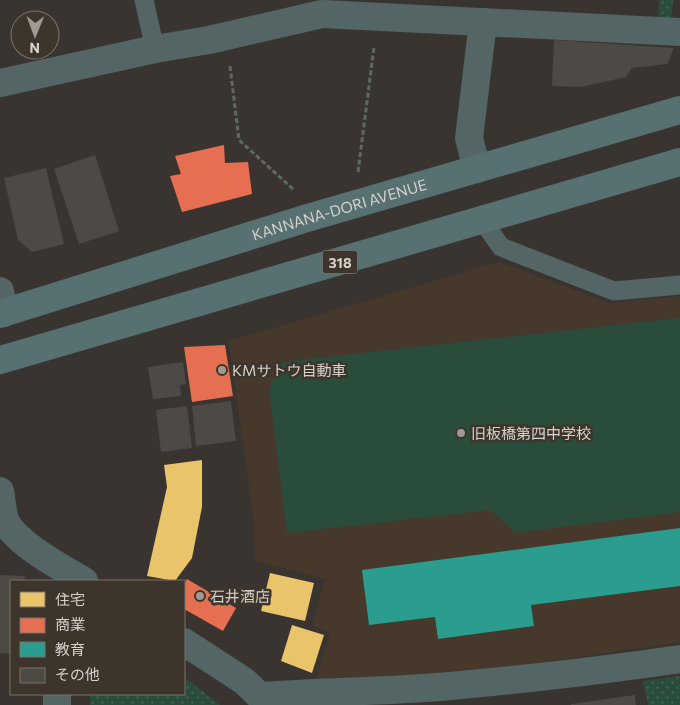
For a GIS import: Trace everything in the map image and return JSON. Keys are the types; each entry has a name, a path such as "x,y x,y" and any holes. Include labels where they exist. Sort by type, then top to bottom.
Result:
{"main road":[{"name":"KANNANA-DORI AVENUE","path":"1,310 680,110"},
{"name":"318","path":"0,360 680,162"}],"street":[{"path":"0,84 155,49 226,36 324,7 377,16 680,32"},
{"path":"477,169 469,138 483,22"},
{"path":"0,490 3,525 59,574 80,580"},
{"path":"185,643 226,667 265,700 317,691 449,686 624,667 680,658"}],"lane":[{"path":"144,0 155,49"},
{"path":"482,220 501,247 614,291 680,285"}],"path":[{"path":"365,202 358,171 377,16"},
{"path":"226,36 239,140 294,190 304,220"}],"shaded area":[{"name":"旧板橋第四中学校","path":"499,262 609,303 680,296 680,642 468,674 316,680 330,632 312,626 325,579 255,560 254,525 229,341"}],"green space":[{"path":"659,0 673,0 671,19 658,18"},
{"path":"680,318 680,512 516,533 490,510 287,533 269,389 281,362"},
{"path":"680,676 680,705 648,705 643,681"},
{"path":"185,678 220,705 90,705 90,695 185,695"}],"building: 住宅":[{"path":"202,460 202,507 192,558 176,580 147,576 167,487 164,465"},
{"path":"270,573 314,583 305,621 261,611"},
{"path":"292,625 324,635 312,673 281,661"}],"building: 商業":[{"path":"224,145 225,163 248,162 252,194 182,212 170,176 181,174 175,156"},
{"path":"225,345 233,396 192,402 184,347"},
{"name":"石井酒店","path":"187,579 236,608 223,631 185,610 185,582"}],"building: 教育":[{"path":"680,528 680,586 531,605 534,626 438,639 435,617 369,625 362,570"}],"building: その他":[{"path":"554,40 674,48 667,64 632,68 626,77 581,87 552,86"},
{"path":"95,155 119,231 79,244 54,169"},
{"path":"46,168 64,244 32,252 18,240 4,178"},
{"path":"183,362 186,384 180,385 181,396 153,399 148,367"},
{"path":"231,401 236,441 196,446 192,406"},
{"path":"187,406 192,448 161,452 156,410"},
{"path":"0,575 25,576 24,580 10,580 10,654 0,653"},
{"path":"635,695 636,705 571,705 571,704"}],"place":[{"name":"KMサトウ自動車","path":"222,370"},
{"name":"旧板橋第四中学校","path":"461,433"},
{"name":"石井酒店","path":"200,596"}]}
